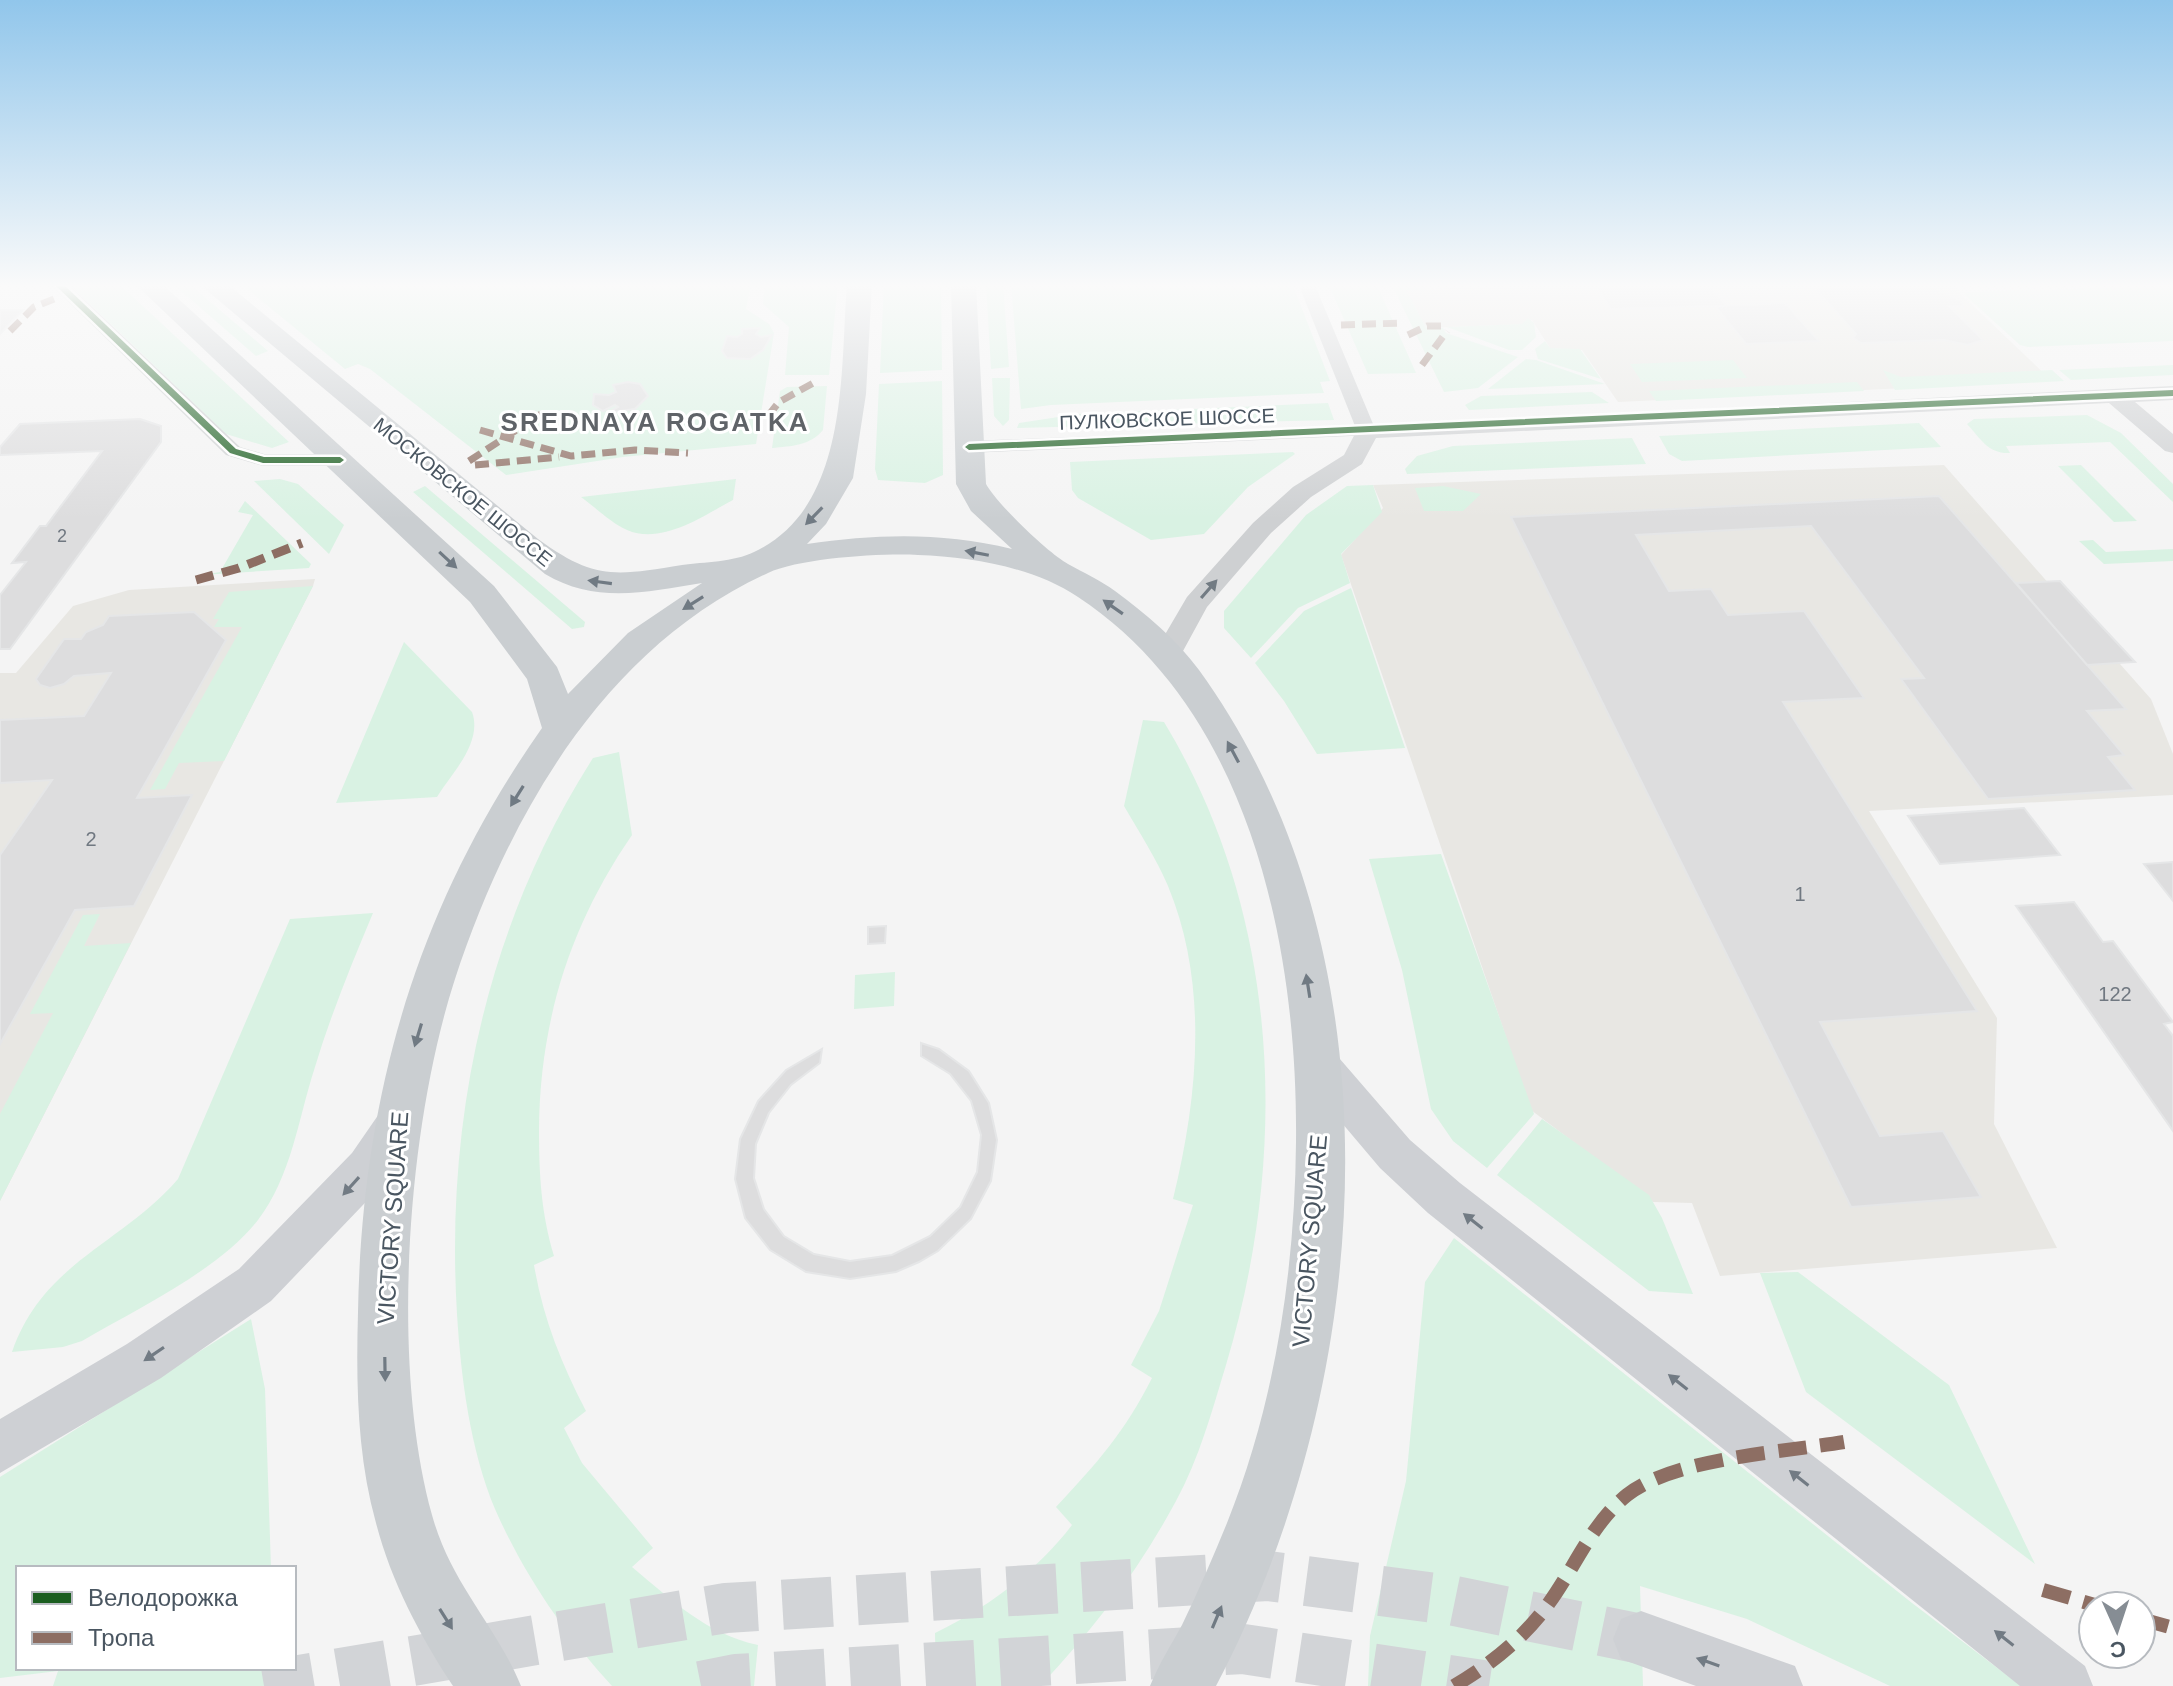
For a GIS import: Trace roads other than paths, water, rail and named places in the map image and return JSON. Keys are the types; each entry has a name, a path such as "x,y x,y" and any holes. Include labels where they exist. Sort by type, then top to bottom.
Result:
{"main road":[{"path":"233,362 482,594 544,676 561,731"},
{"path":"251,378 291,362"},
{"name":"МОСКОВСКОЕ ШОССЕ","path":"304,362 527,546 572,575 591,581 636,582 760,563"},
{"path":"760,563 821,511 838,477 854,362"},
{"path":"966,362 969,447 975,494 1053,569"},
{"name":"VICTORY SQUARE","path":"490,1686 438,1606 405,1523 385,1383 384,1270 397,1124 412,1056 458,916 501,820 561,731 600,680 666,620 760,563 857,548 910,544 965,550 1053,569 1124,615 1167,655 1223,733 1266,822 1294,917 1318,1064 1318,1199 1303,1336 1286,1431 1260,1517 1198,1660 1181,1686"},
{"path":"1318,1064 1395,1154 1444,1198 2065,1686"},
{"path":"0,1448 144,1361 255,1285 368,1168 397,1124"},
{"path":"1641,1639 1775,1686"}],"street":[{"path":"139,362 233,451 263,460 340,460"},
{"path":"1167,655 1196,603 1262,528 1302,492 1354,459 1367,431 1338,362"},
{"path":"1367,431 2173,393"},
{"path":"2115,396 2173,446"},
{"name":"ПУЛКОВСКОЕ ШОССЕ","path":"969,447 1367,431"}],"tunnel":[{"path":"264,1686 726,1608 1268,1576 1450,1600 1641,1639"},
{"path":"701,1686 736,1679 1243,1649 1489,1686"}],"district":[{"name":"SREDNAYA ROGATKA","path":"655,422"}]}
